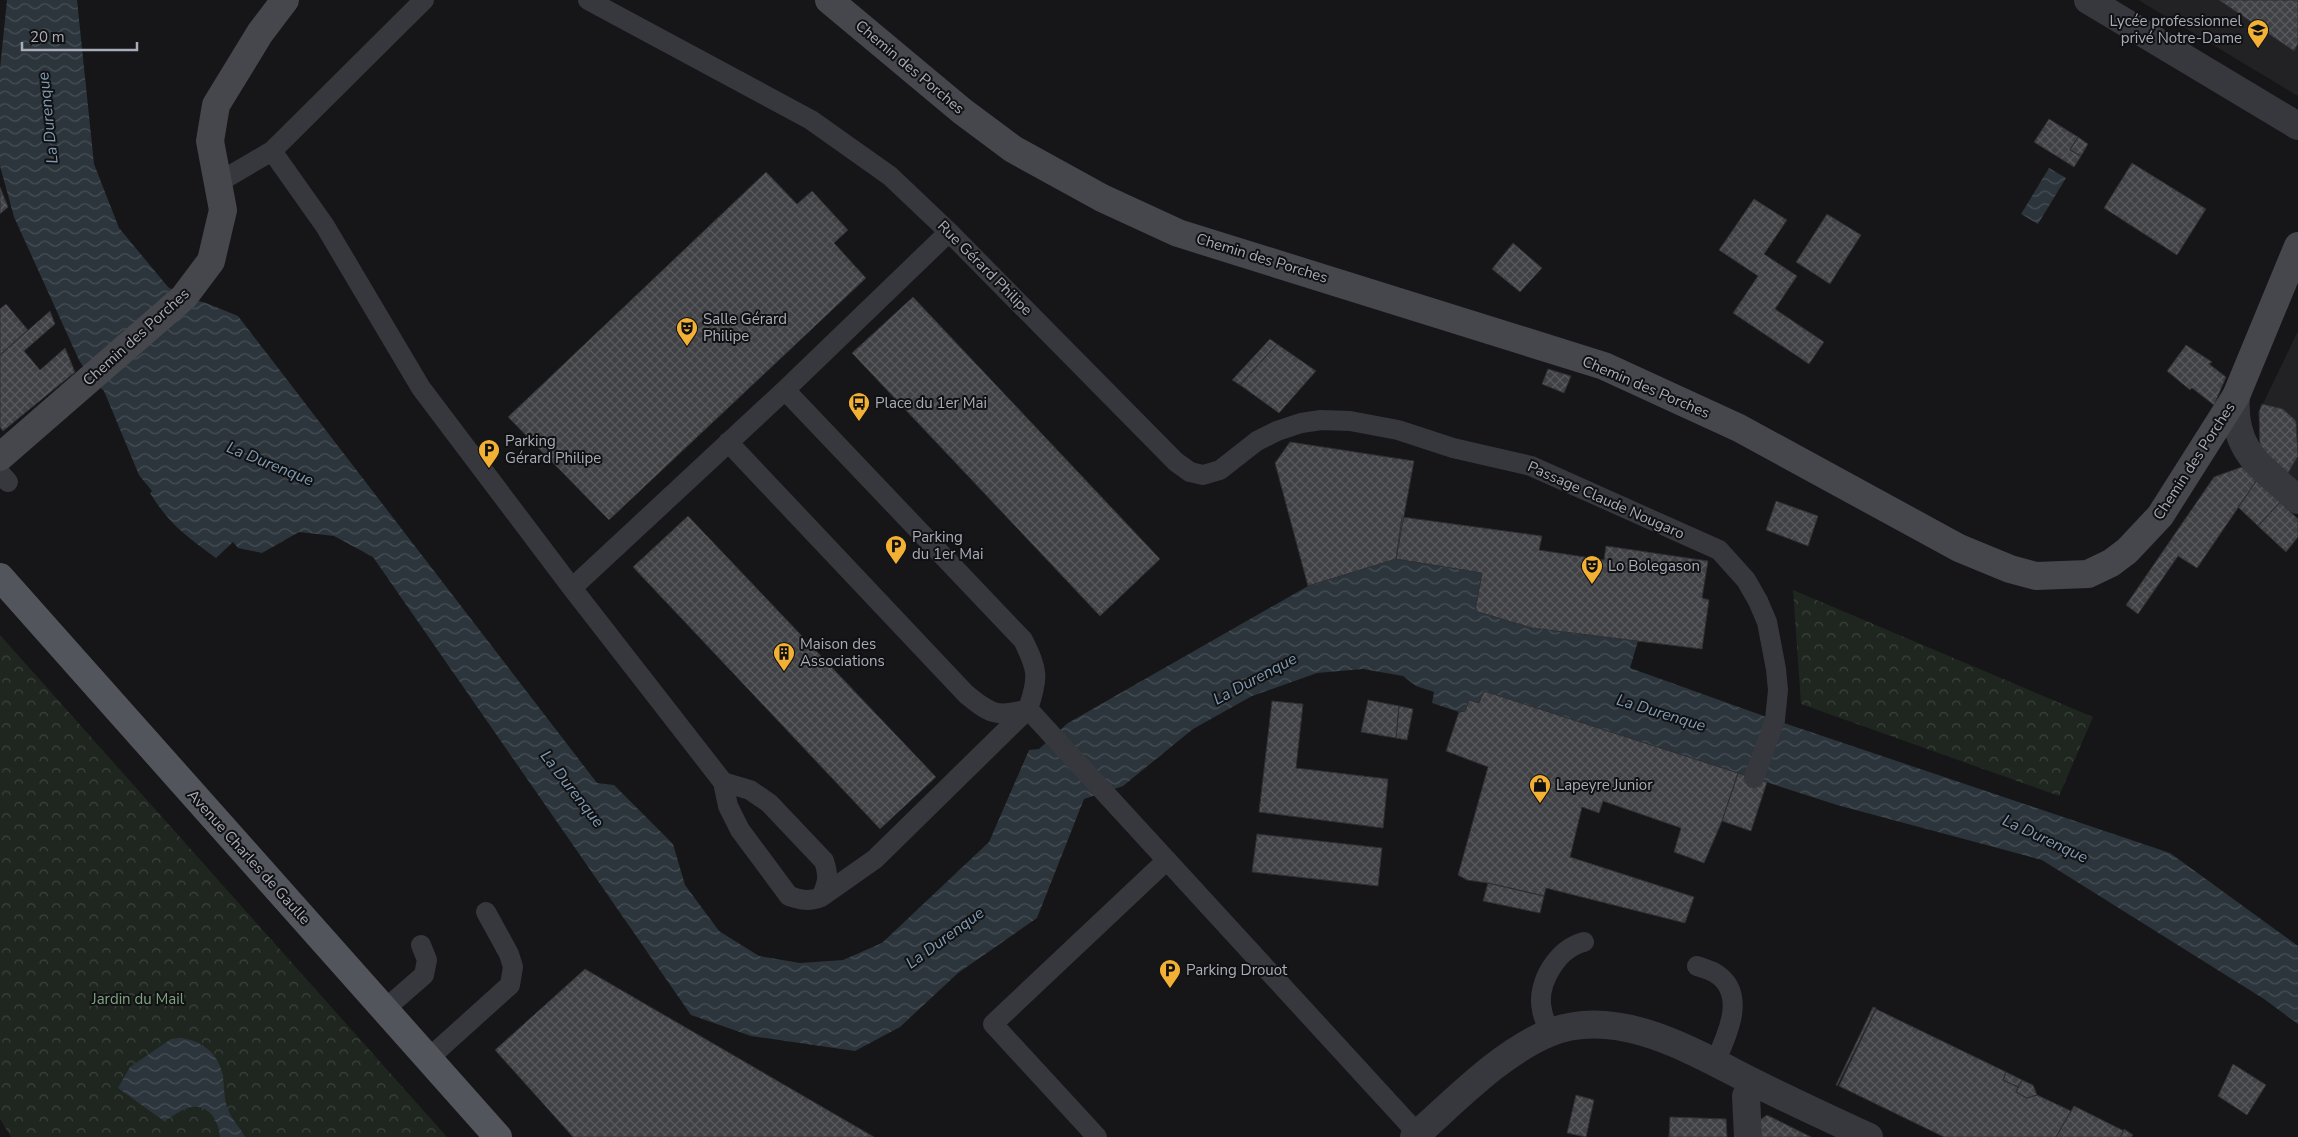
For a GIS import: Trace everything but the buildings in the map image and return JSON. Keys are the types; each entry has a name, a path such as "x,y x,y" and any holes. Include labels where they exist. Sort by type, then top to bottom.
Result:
{"main road":[{"name":"Avenue Charles de Gaulle","path":"0,576 498,1137"}],"street":[{"name":"Chemin des Porches","path":"3,471 91,379 184,297 211,261 223,210 210,141 216,105 260,33 285,0"},
{"path":"2088,0 2298,126"},
{"name":"Chemin des Porches","path":"842,4 962,111 1013,149 1142,218 1178,233 1604,366 1739,428 1959,548 2036,576 2088,574 2111,563 2127,551 2160,516 2236,396 2298,246"},
{"path":"2236,396 2236,422 2242,445 2251,457 2298,500"},
{"path":"1416,1136 1493,1068 1518,1050 1550,1032 1571,1027 1599,1025 1638,1031 1676,1044 1869,1137"},
{"path":"1748,1137 1746,1096 1753,1082"}],"lane":[{"path":"219,182 272,151 424,0"},
{"name":"Rue Gérard Philipe","path":"588,0 811,120 890,176 949,232 1176,462 1190,472 1204,475"},
{"path":"272,151 325,226 421,388 572,588 723,782 728,806 740,830 789,896 801,900 812,900 821,897 875,859 1028,709 1037,683 1034,662 1023,640 785,390"},
{"path":"572,588 785,390 949,232"},
{"name":"Passage Claude Nougaro","path":"1204,475 1220,470 1258,442 1277,431 1301,423 1321,420 1350,421 1377,426 1453,448 1531,466 1719,550 1732,563 1758,600 1767,622 1778,690 1775,720 1754,778"},
{"path":"728,442 966,694 984,709 1009,714 1028,709"},
{"path":"1028,709 1416,1136"},
{"path":"723,782 750,790 769,803 824,861 828,873 828,883 821,897"},
{"path":"1097,1137 993,1024 1167,860"},
{"path":"428,1058 510,986 514,967 486,912"},
{"path":"1550,1032 1541,1010 1545,982 1558,958 1567,949 1584,942"},
{"path":"385,1009 424,975 427,960 421,945"},
{"path":"1697,966 1716,973 1728,985 1733,1001 1731,1023 1715,1062"}],"shaded area":[{"name":"Lycée professionnel privé Notre-Dame","path":"2298,0 2298,96 2140,1"},
{"path":"2298,331 2298,482 2260,448 2259,412"}],"green space":[{"path":"1793,590 2093,717 2059,796 1801,704"},
{"name":"Jardin du Mail","path":"0,635 447,1137 11,1137 0,1119"}],"water":[{"name":"La Durenque","path":"7,0 77,0 94,164 119,228 168,287 184,297 206,303 238,316 597,783 614,785 673,844 685,885 719,931 759,956 800,963 843,960 882,943 989,842 1029,750 1039,749 1068,723 1308,586 1396,559 1482,573 1475,611 1638,641 1630,668 1775,720 2170,853 2298,946 2298,1024 2264,999 2042,860 1837,805 1484,691 1479,703 1469,700 1465,711 1459,712 1432,703 1434,692 1416,686 1403,676 1363,669 1317,673 1252,696 1193,729 1123,786 1084,799 1037,918 958,973 900,1027 855,1051 751,1036 691,1015 373,557 334,536 299,532 262,553 238,548 233,542 216,558 179,529 157,504 150,493 152,491 139,475 104,391 91,379 79,360 14,217 0,166 0,69"},
{"path":"2049,168 2066,178 2038,224 2021,214"},
{"path":"180,1038 200,1044 215,1056 222,1074 227,1107 245,1137 220,1137 215,1119 207,1110 201,1108 185,1109 164,1121 118,1088 130,1067 171,1039"}],"place":[{"name":"Lycée professionnel privé Notre-Dame","path":"2258,49"},
{"name":"Salle Gérard Philipe","path":"687,347"},
{"name":"Place du 1er Mai","path":"859,422"},
{"name":"Parking Gérard Philipe","path":"489,469"},
{"name":"Parking du 1er Mai","path":"896,565"},
{"name":"Lo Bolegason","path":"1592,585"},
{"name":"Maison des Associations","path":"784,672"},
{"name":"Lapeyre Junior","path":"1540,804"},
{"name":"Parking Drouot","path":"1170,989"}]}
